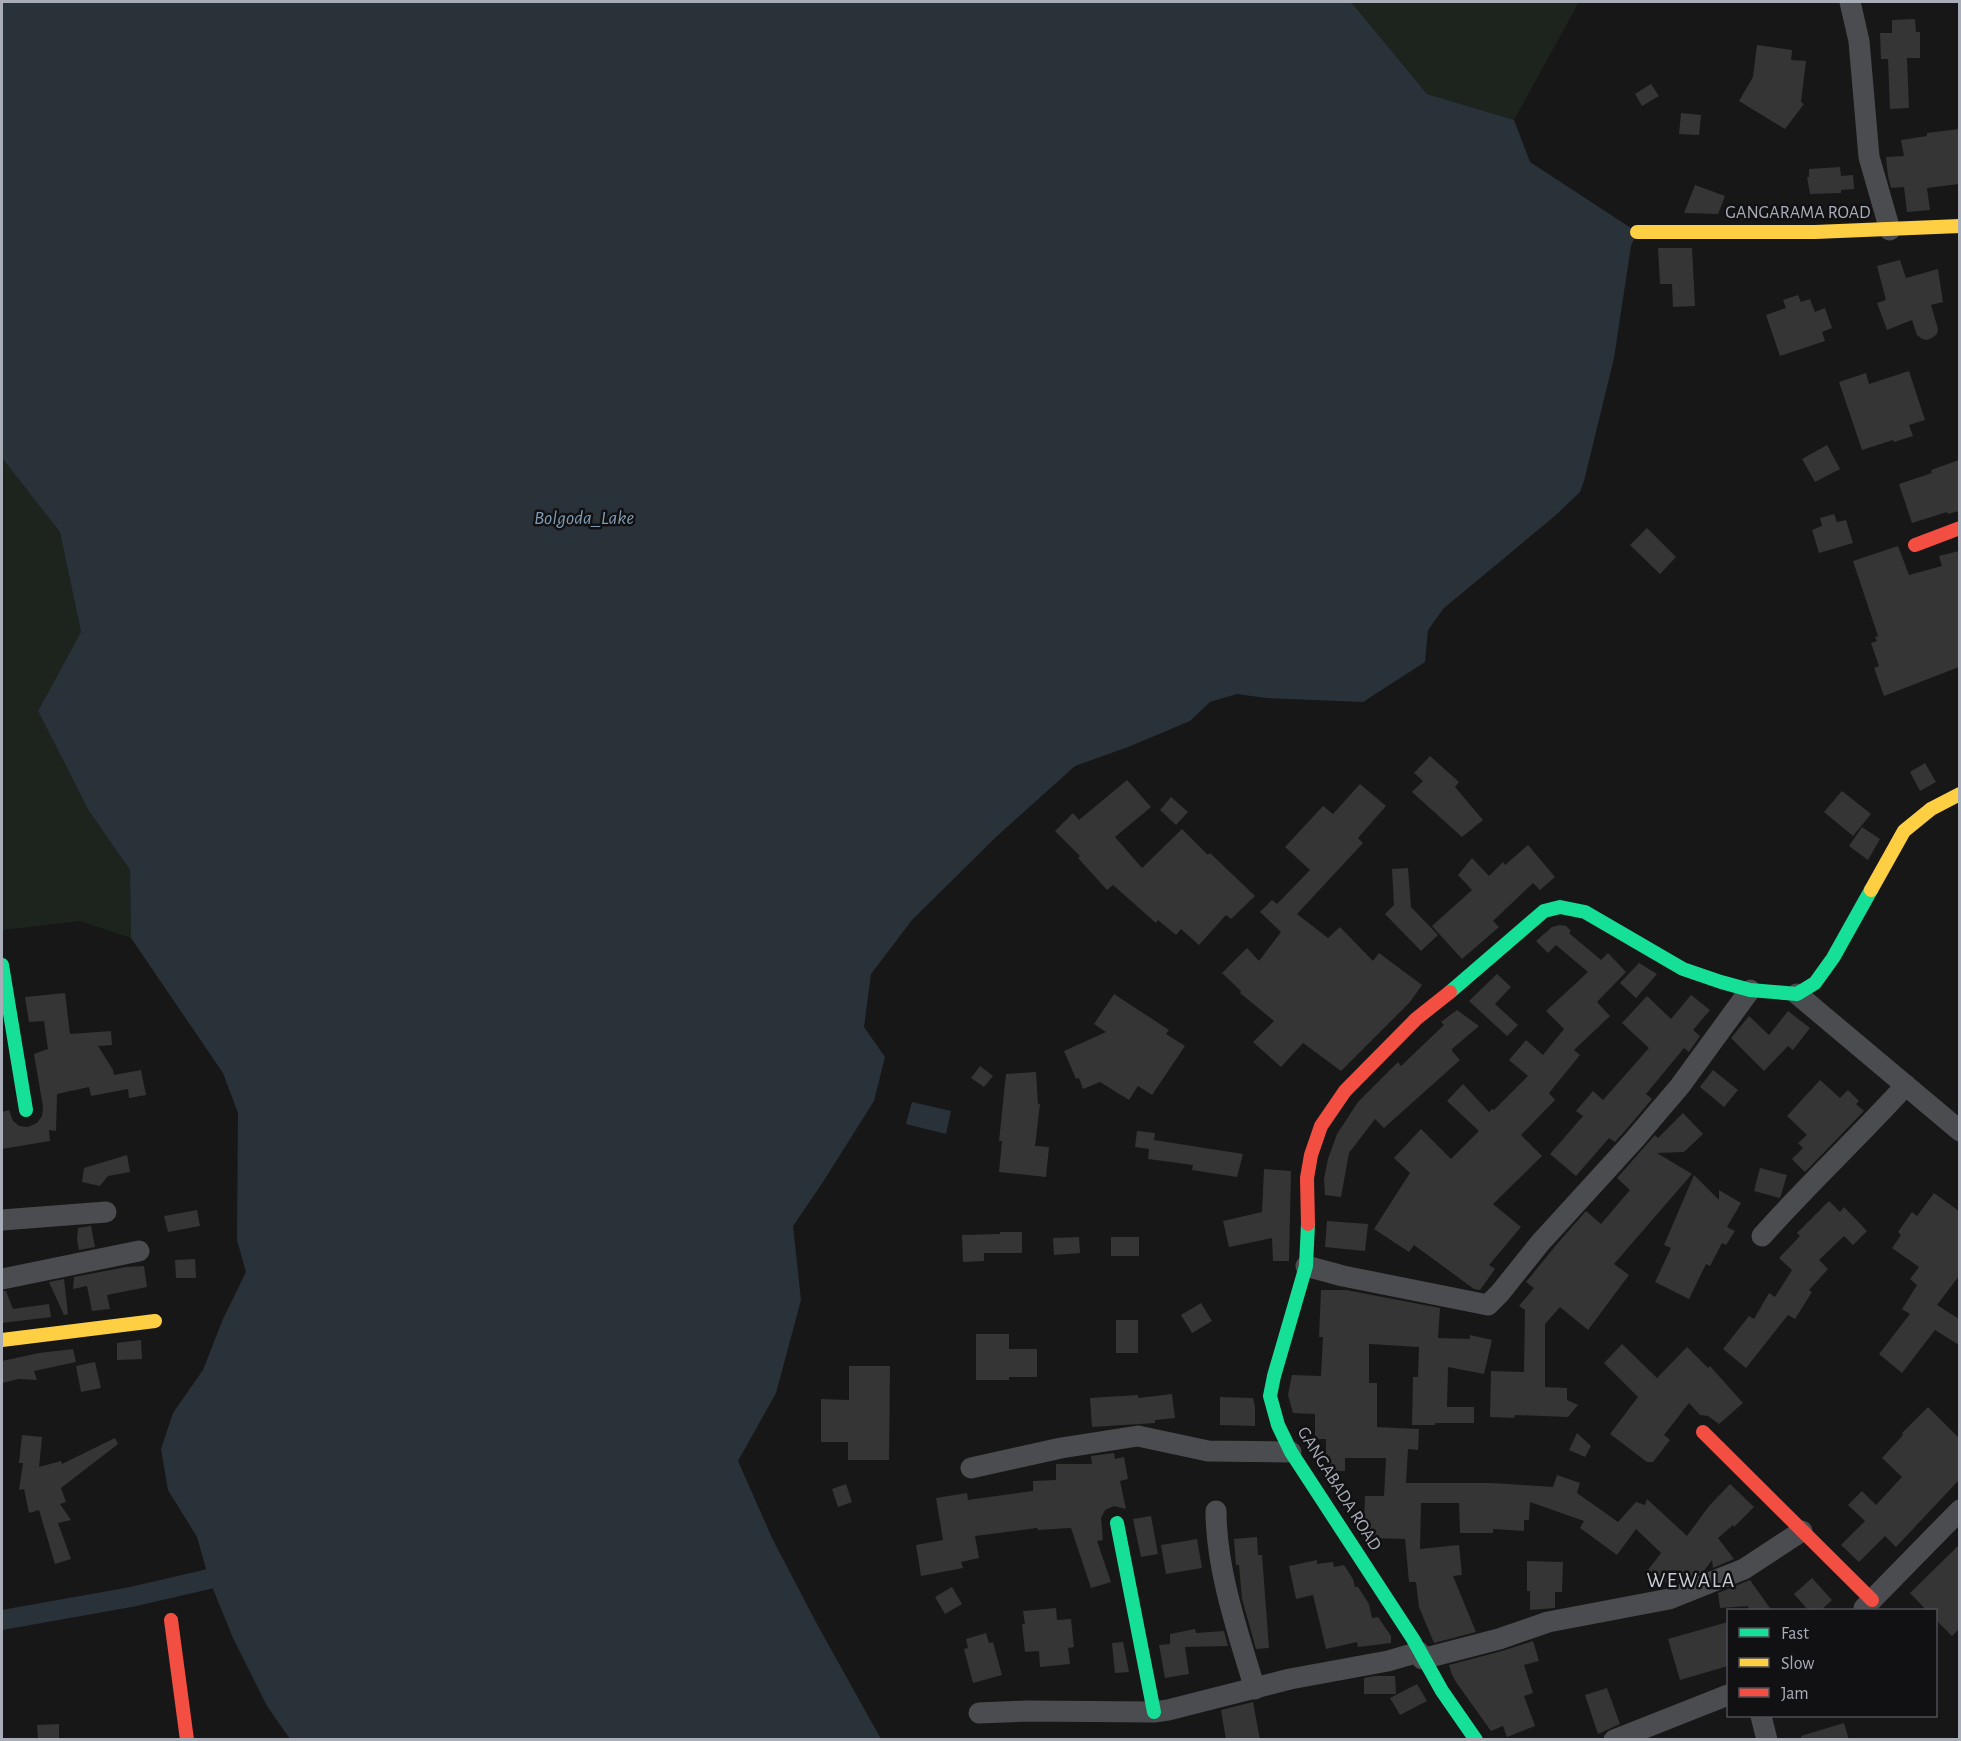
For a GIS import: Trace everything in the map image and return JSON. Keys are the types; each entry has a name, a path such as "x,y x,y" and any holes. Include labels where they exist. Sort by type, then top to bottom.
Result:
{"street":[{"path":"1850,2 1859,41 1869,157 1890,230"},
{"name":"GANGARAMA ROAD","path":"1637,232 1890,230 1959,226"},
{"path":"1915,545 1959,528"},
{"path":"1959,794 1931,809 1904,831 1833,957 1815,983 1797,994 1959,1131"},
{"name":"GANGABADA ROAD","path":"1476,1740 1454,1710 1395,1610 1291,1452 1278,1425 1270,1396 1306,1266 1307,1178 1311,1155 1321,1126 1345,1091 1416,1019 1445,997 1544,911 1560,908 1584,912 1683,969 1750,990 1797,994"},
{"path":"2,965 26,1110"},
{"path":"1306,1266 1343,1276 1488,1305 1680,1086 1750,990"},
{"path":"1762,1236 1906,1085"},
{"path":"2,1220 106,1212"},
{"path":"2,1279 139,1251"},
{"path":"2,1340 155,1321"},
{"path":"1703,1432 1802,1531 1867,1605 1959,1510"},
{"path":"971,1468 1061,1448 1138,1436 1208,1451 1291,1452"},
{"path":"1216,1510 1216,1531 1225,1580 1255,1689"},
{"path":"1117,1523 1154,1712"},
{"path":"979,1713 1154,1712 1290,1679 1498,1639 1548,1622 1669,1599 1744,1569 1802,1531"},
{"path":"171,1620 187,1740"},
{"path":"1614,1740 1727,1695"},
{"path":"1761,1717 1767,1740"}],"shaded area":[{"path":"1351,2 1579,2 1514,120 1427,94"},
{"path":"2,458 60,532 81,632 38,711 89,811 130,870 131,938 80,921 2,930"}],"water":[{"name":"Bolgoda_Lake","path":"2,2 1351,2 1427,94 1514,120 1530,162 1637,232 1631,246 1614,358 1580,492 1556,515 1444,608 1428,630 1425,662 1363,702 1266,698 1237,694 1210,702 1190,721 1075,766 996,837 912,920 871,974 864,1027 885,1057 874,1101 793,1226 801,1300 776,1393 738,1461 773,1540 881,1739 290,1739 267,1706 233,1638 209,1579 197,1537 168,1490 161,1449 173,1413 203,1370 223,1319 246,1272 237,1240 238,1113 223,1073 131,938 130,870 89,811 38,711 81,632 60,532 2,458"},
{"path":"912,1102 951,1111 946,1134 906,1124"}],"building":[{"path":"1915,19 1916,32 1920,32 1920,58 1907,58 1909,108 1890,109 1888,59 1881,59 1880,33 1892,33 1892,20"},
{"path":"1757,45 1792,50 1791,60 1806,61 1801,102 1804,104 1785,129 1739,101 1753,77"},
{"path":"1651,84 1659,96 1642,106 1635,94"},
{"path":"1681,113 1701,115 1699,135 1679,134"},
{"path":"1959,129 1959,184 1927,188 1930,210 1907,212 1904,187 1891,188 1886,157 1904,156 1901,140 1927,136 1927,133"},
{"path":"1840,167 1841,176 1853,175 1854,189 1841,190 1841,193 1810,194 1807,177 1809,177 1809,169"},
{"path":"1695,185 1725,196 1718,214 1684,213"},
{"path":"1658,248 1692,248 1695,306 1673,307 1672,284 1660,284"},
{"path":"1900,260 1906,278 1938,269 1943,302 1931,305 1938,329 1937,334 1927,340 1917,335 1912,320 1887,330 1877,303 1886,300 1877,266"},
{"path":"1798,295 1801,302 1810,299 1815,312 1825,308 1832,328 1822,332 1825,341 1780,356 1766,315 1786,308 1783,300"},
{"path":"1909,371 1925,420 1909,425 1913,436 1862,450 1839,382 1866,373 1869,384"},
{"path":"1827,445 1840,469 1815,482 1802,459"},
{"path":"1959,460 1959,511 1948,514 1947,512 1912,523 1899,484 1932,473 1931,470"},
{"path":"1834,514 1837,522 1846,520 1853,543 1819,553 1812,530 1822,526 1820,518"},
{"path":"1647,528 1676,557 1660,574 1630,545"},
{"path":"1898,546 1909,575 1942,566 1939,556 1959,551 1959,667 1884,696 1874,668 1879,666 1871,643 1877,641 1875,637 1878,636 1853,561"},
{"path":"1430,756 1459,782 1455,787 1483,820 1462,837 1412,792 1423,781 1414,773"},
{"path":"1925,763 1936,782 1920,791 1910,772"},
{"path":"1127,780 1151,807 1115,837 1142,868 1182,829 1255,896 1231,919 1226,915 1199,945 1181,929 1176,935 1158,920 1156,923 1113,885 1107,890 1078,858 1080,856 1055,831 1073,813 1079,820"},
{"path":"1360,784 1386,806 1358,838 1363,843 1297,914 1328,938 1340,927 1373,961 1379,953 1422,985 1410,1002 1341,1071 1303,1043 1281,1067 1253,1042 1274,1021 1240,993 1241,991 1222,973 1247,948 1259,961 1281,932 1260,912 1272,900 1277,904 1310,870 1285,847 1323,806 1333,814"},
{"path":"1842,791 1871,814 1853,836 1824,812"},
{"path":"1171,797 1188,812 1176,825 1160,810"},
{"path":"1862,827 1880,839 1868,860 1849,846"},
{"path":"1528,845 1555,877 1540,890 1533,883 1493,921 1499,927 1462,959 1432,926 1472,890 1458,875 1472,858 1489,876 1503,862 1505,865"},
{"path":"1408,868 1411,907 1438,935 1421,951 1385,914 1394,905 1392,869"},
{"path":"1566,926 1571,931 1569,933 1601,960 1608,953 1626,972 1597,1002 1610,1016 1574,1050 1580,1055 1549,1093 1555,1100 1521,1135 1542,1156 1493,1204 1521,1227 1489,1265 1495,1269 1480,1290 1474,1289 1414,1245 1409,1252 1374,1229 1410,1173 1394,1158 1421,1129 1451,1159 1479,1131 1447,1101 1463,1084 1489,1112 1494,1110 1528,1076 1509,1060 1526,1040 1543,1055 1564,1029 1546,1011 1588,972 1556,945 1548,953 1536,941 1552,927"},
{"path":"1639,963 1657,974 1636,998 1620,983"},
{"path":"1497,974 1511,987 1495,1004 1518,1025 1507,1036 1469,1001"},
{"path":"65,993 70,1034 111,1031 112,1045 98,1046 114,1075 141,1070 146,1095 129,1098 128,1089 91,1096 89,1087 57,1094 56,1131 49,1130 50,1141 2,1149 2,1112 9,1110 13,1121 19,1126 28,1127 37,1123 42,1116 43,1107 34,1054 48,1049 44,1021 29,1022 25,997"},
{"path":"1114,994 1169,1030 1166,1034 1185,1046 1152,1095 1138,1086 1129,1100 1100,1082 1083,1089 1064,1051 1106,1032 1094,1024"},
{"path":"1691,995 1710,1010 1693,1030 1700,1036 1689,1052 1684,1048 1646,1094 1652,1099 1624,1132 1615,1142 1609,1138 1576,1176 1550,1154 1583,1116 1576,1111 1593,1091 1603,1100 1649,1048 1622,1023 1647,996 1671,1019"},
{"path":"1457,1010 1479,1026 1452,1049 1460,1060 1384,1128 1375,1119 1349,1153 1341,1197 1325,1195 1324,1179 1328,1159 1337,1134 1358,1102 1398,1062 1401,1066 1444,1025 1441,1022"},
{"path":"1788,1011 1810,1028 1793,1050 1788,1046 1764,1071 1731,1038 1749,1016 1769,1035"},
{"path":"980,1066 993,1076 984,1087 971,1078"},
{"path":"1713,1070 1738,1090 1724,1107 1700,1087"},
{"path":"1036,1072 1038,1104 1040,1104 1035,1146 1049,1147 1046,1177 999,1172 1002,1141 999,1141 1006,1074"},
{"path":"1820,1080 1840,1098 1848,1090 1859,1101 1856,1104 1864,1111 1805,1172 1792,1159 1803,1148 1798,1143 1807,1135 1787,1116"},
{"path":"1683,1113 1703,1134 1684,1152 1657,1153 1692,1174 1614,1264 1629,1275 1588,1330 1560,1307 1545,1324 1545,1387 1567,1388 1567,1400 1578,1405 1568,1417 1515,1415 1514,1418 1490,1417 1491,1371 1524,1372 1525,1310 1519,1306 1534,1288 1526,1282 1586,1211 1601,1224 1630,1190 1617,1178 1655,1135 1658,1138"},
{"path":"1137,1131 1155,1133 1154,1140 1243,1154 1237,1177 1192,1170 1193,1165 1148,1159 1149,1149 1135,1147"},
{"path":"127,1155 130,1172 108,1176 100,1186 82,1182 84,1168"},
{"path":"1760,1168 1787,1175 1780,1198 1754,1191"},
{"path":"1264,1169 1291,1171 1289,1261 1273,1261 1272,1238 1229,1247 1223,1221 1262,1212"},
{"path":"1694,1175 1719,1200 1719,1190 1741,1203 1727,1227 1735,1231 1726,1245 1722,1243 1710,1266 1706,1264 1689,1299 1655,1282 1671,1248 1664,1245"},
{"path":"1934,1193 1959,1211 1959,1276 1937,1305 1959,1319 1959,1345 1935,1330 1902,1373 1879,1354 1910,1314 1902,1309 1917,1285 1910,1279 1919,1267 1892,1248 1901,1235 1898,1232 1912,1212 1917,1216"},
{"path":"1829,1201 1840,1212 1844,1207 1867,1231 1853,1245 1844,1236 1819,1260 1828,1269 1809,1290 1812,1292 1795,1319 1788,1315 1746,1368 1723,1349 1749,1316 1754,1319 1769,1293 1775,1297 1792,1270 1779,1258 1800,1236 1797,1233"},
{"path":"197,1210 200,1226 168,1232 164,1216"},
{"path":"1327,1221 1368,1224 1365,1251 1325,1247"},
{"path":"91,1226 95,1247 79,1250 78,1228"},
{"path":"1000,1232 1022,1232 1022,1253 984,1253 984,1261 963,1262 962,1235 1000,1234"},
{"path":"1079,1237 1080,1253 1054,1255 1053,1238"},
{"path":"1111,1237 1139,1237 1139,1256 1111,1256"},
{"path":"195,1259 196,1278 176,1278 175,1260"},
{"path":"144,1266 147,1287 107,1295 110,1309 92,1311 87,1286 73,1289 74,1277 126,1267"},
{"path":"64,1279 68,1314 64,1315 49,1282"},
{"path":"1321,1290 1346,1290 1440,1308 1438,1338 1470,1339 1470,1335 1492,1340 1484,1374 1448,1367 1447,1407 1474,1407 1474,1423 1435,1423 1435,1425 1412,1425 1413,1377 1418,1377 1419,1347 1369,1344 1369,1383 1377,1383 1377,1427 1419,1429 1418,1450 1408,1449 1406,1483 1492,1483 1553,1487 1557,1475 1580,1483 1577,1493 1618,1522 1636,1502 1645,1505 1647,1499 1687,1536 1709,1506 1730,1484 1754,1507 1734,1527 1733,1525 1718,1538 1734,1559 1713,1568 1712,1560 1703,1572 1669,1585 1648,1570 1661,1553 1636,1529 1617,1555 1580,1528 1584,1521 1530,1502 1529,1520 1524,1520 1524,1531 1493,1529 1493,1533 1460,1533 1459,1503 1421,1503 1420,1549 1459,1545 1462,1575 1453,1576 1476,1632 1434,1643 1419,1607 1416,1582 1409,1582 1405,1539 1369,1538 1370,1524 1364,1524 1365,1496 1384,1496 1386,1458 1345,1458 1345,1471 1326,1471 1326,1439 1315,1439 1315,1414 1293,1413 1288,1395 1292,1375 1321,1376 1323,1337 1319,1337"},
{"path":"2,1291 6,1291 13,1309 49,1304 51,1317 2,1323"},
{"path":"1201,1303 1212,1321 1192,1333 1181,1315"},
{"path":"1116,1320 1138,1320 1138,1353 1116,1353"},
{"path":"976,1334 1009,1334 1009,1349 1037,1349 1037,1377 976,1380"},
{"path":"141,1340 142,1359 117,1360 117,1343"},
{"path":"1622,1344 1657,1378 1687,1347 1708,1368 1710,1366 1743,1403 1719,1424 1708,1416 1700,1415 1689,1403 1664,1435 1670,1440 1653,1462 1647,1462 1610,1434 1638,1397 1604,1363"},
{"path":"73,1349 76,1362 34,1371 37,1380 19,1379 2,1383 2,1361"},
{"path":"95,1362 101,1388 81,1392 76,1366"},
{"path":"849,1366 890,1366 889,1460 848,1460 848,1442 821,1442 821,1399 849,1400"},
{"path":"1172,1394 1175,1418 1155,1420 1155,1423 1092,1427 1090,1398 1138,1395 1138,1398"},
{"path":"1220,1397 1253,1398 1255,1426 1220,1425"},
{"path":"1928,1407 1959,1438 1959,1480 1896,1547 1885,1536 1859,1562 1841,1545 1865,1521 1848,1505 1862,1491 1876,1505 1902,1477 1882,1458 1903,1435 1902,1433"},
{"path":"1577,1433 1591,1446 1585,1457 1569,1450"},
{"path":"22,1435 42,1437 39,1467 61,1461 62,1464 115,1438 118,1444 61,1488 66,1502 60,1504 71,1520 58,1523 71,1559 55,1564 39,1510 29,1513 24,1489 19,1490 23,1463 19,1463"},
{"path":"1114,1453 1115,1459 1124,1457 1128,1479 1120,1481 1126,1509 1114,1506 1105,1510 1101,1518 1103,1540 1097,1541 1111,1582 1091,1588 1071,1528 1038,1530 1037,1528 975,1536 979,1558 961,1562 963,1568 921,1576 916,1545 943,1540 936,1498 967,1493 968,1500 1033,1491 1033,1481 1056,1480 1056,1464 1092,1464 1091,1456"},
{"path":"846,1484 852,1502 838,1507 832,1489"},
{"path":"1151,1516 1158,1554 1141,1557 1133,1519"},
{"path":"1257,1537 1258,1555 1262,1555 1269,1648 1256,1649 1242,1599 1234,1539"},
{"path":"1197,1539 1202,1568 1166,1574 1161,1545"},
{"path":"1959,1545 1959,1629 1952,1636 1937,1621 1937,1609 1925,1609 1910,1593"},
{"path":"1317,1560 1317,1564 1333,1562 1334,1567 1344,1565 1355,1587 1358,1587 1369,1604 1372,1618 1378,1617 1391,1636 1391,1643 1358,1647 1357,1642 1326,1649 1313,1595 1296,1599 1289,1566"},
{"path":"1527,1561 1563,1562 1562,1592 1555,1592 1555,1608 1530,1610 1530,1591 1527,1591"},
{"path":"1812,1578 1832,1600 1822,1609 1807,1609 1794,1594"},
{"path":"1750,1580 1771,1609 1749,1609 1748,1606 1720,1608 1718,1593"},
{"path":"952,1587 962,1604 945,1614 935,1597"},
{"path":"1056,1608 1057,1620 1071,1619 1074,1647 1068,1648 1070,1664 1040,1667 1039,1651 1025,1652 1023,1611"},
{"path":"1727,1622 1727,1666 1680,1680 1668,1639"},
{"path":"1195,1629 1196,1633 1224,1631 1228,1646 1185,1647 1189,1674 1165,1678 1159,1645 1170,1644 1170,1634"},
{"path":"986,1633 989,1643 993,1642 1002,1675 973,1683 964,1649 968,1648 966,1639"},
{"path":"1533,1641 1539,1661 1524,1665 1533,1693 1524,1696 1535,1726 1507,1737 1503,1726 1491,1731 1456,1682 1449,1665"},
{"path":"1123,1642 1129,1672 1115,1673 1112,1643"},
{"path":"1395,1676 1396,1694 1364,1694 1364,1678"},
{"path":"1417,1684 1427,1701 1400,1715 1390,1698"},
{"path":"1607,1688 1620,1724 1598,1734 1585,1695"},
{"path":"1253,1702 1260,1740 1226,1740 1221,1710"},
{"path":"1844,1723 1849,1740 1802,1740 1801,1736"},
{"path":"59,1724 59,1740 38,1740 37,1725"}],"waterway":[{"path":"2,1620 131,1597 209,1579"}],"traffic: fast":[{"path":"1450,992 1544,911 1560,907 1585,912 1683,969 1750,990 1797,994 1815,983 1833,958 1871,890"},
{"path":"2,965 26,1110"},
{"path":"1308,1224 1306,1266 1270,1396 1278,1425 1291,1452 1413,1639 1442,1691 1476,1740"},
{"path":"1117,1523 1154,1712"}],"traffic: slow":[{"path":"1637,232 1815,232 1960,226"},
{"path":"1871,890 1904,831 1931,809 1960,794"},
{"path":"2,1340 155,1321"}],"traffic: jam":[{"path":"1915,545 1960,528"},
{"path":"1308,1224 1307,1178 1311,1155 1321,1126 1345,1091 1416,1019 1450,992"},
{"path":"1703,1432 1872,1600"},
{"path":"171,1620 187,1740"}],"district":[{"name":"WEWALA","path":"1691,1580"}]}
